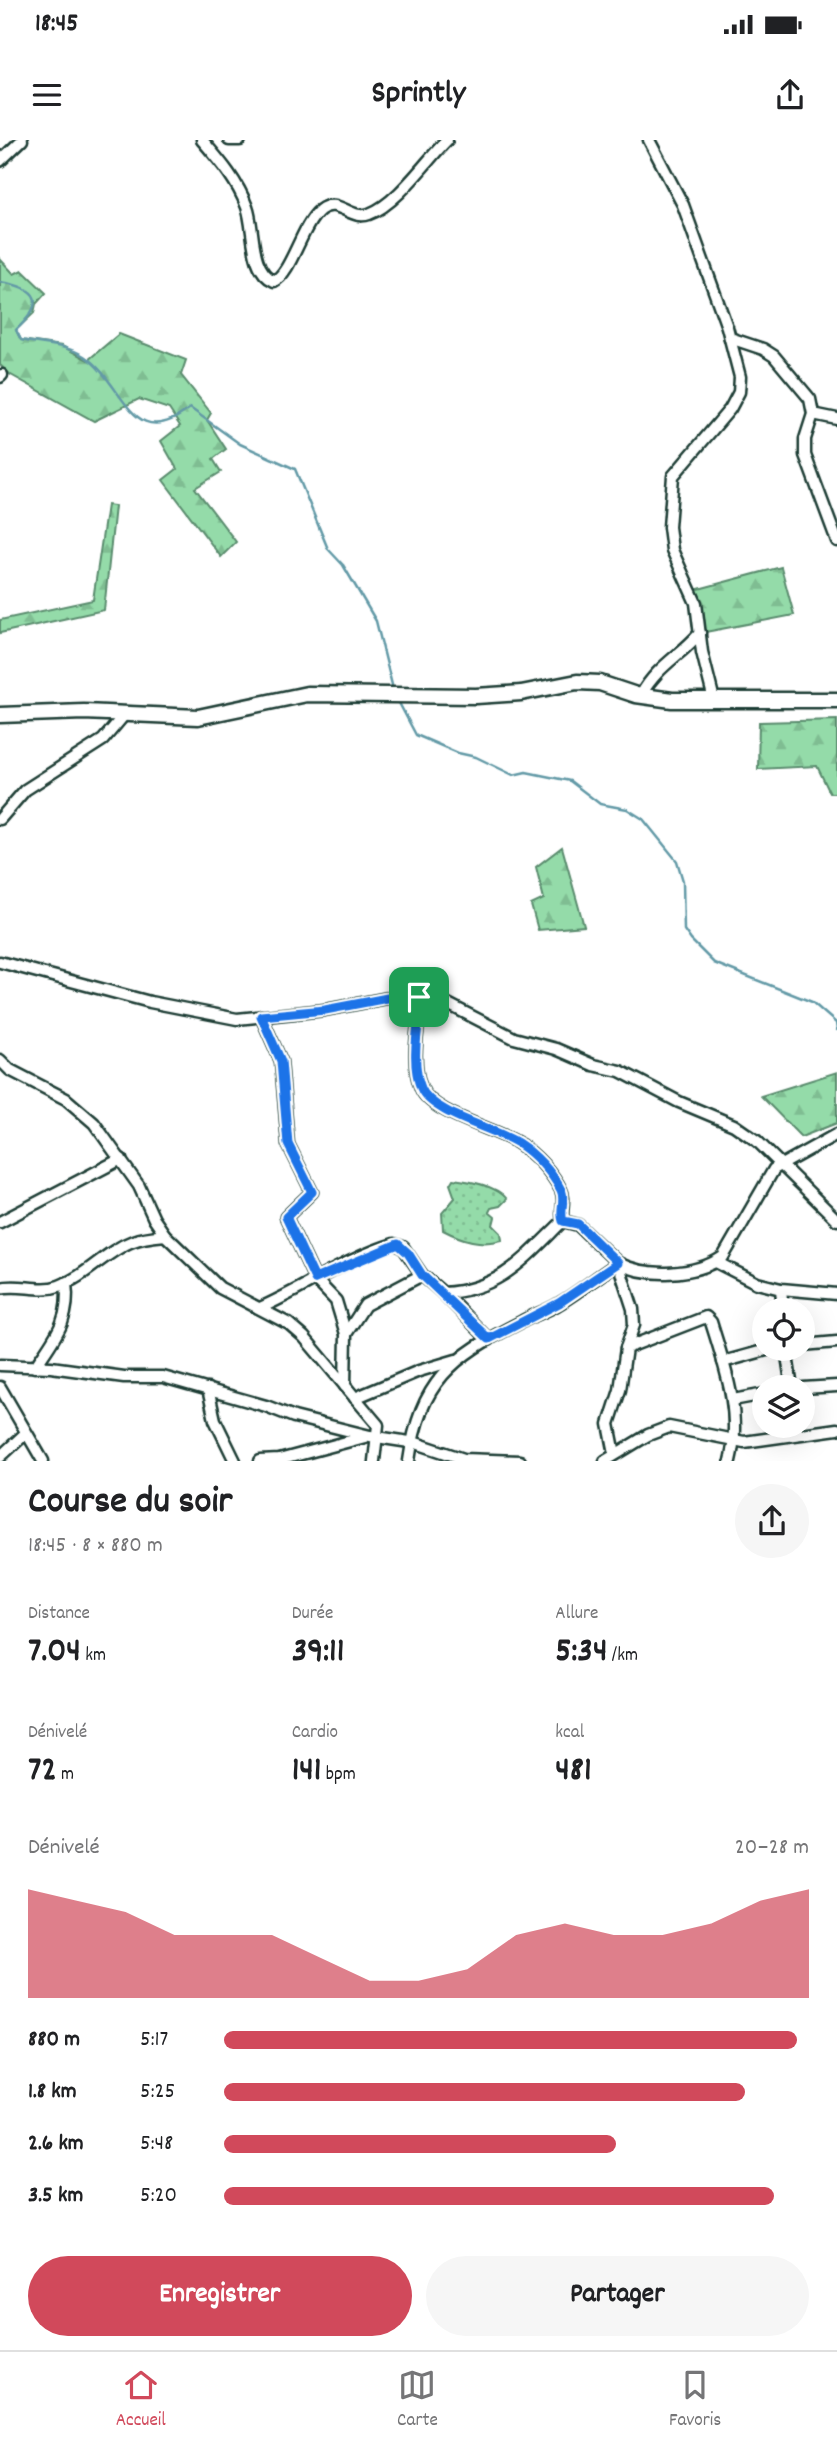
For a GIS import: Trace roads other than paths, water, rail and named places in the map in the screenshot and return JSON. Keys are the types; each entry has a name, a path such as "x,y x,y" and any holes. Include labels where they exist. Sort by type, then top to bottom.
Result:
{"street":[{"path":"0,161 22,140"},
{"path":"202,140 234,179 251,219 255,252 264,273 274,281 281,275 304,231 323,208 329,204 358,216 370,214 390,200 447,140"},
{"path":"229,140 240,140"},
{"path":"649,140 683,205 730,338 740,377 739,391 707,440 673,476 670,542 696,603 714,700"},
{"path":"730,338 763,349 780,362 810,399 813,414 805,439 805,455 837,541"},
{"path":"813,414 837,419"},
{"path":"641,695 655,672 681,654 700,633"},
{"path":"0,715 125,714 198,717 307,694 476,696 521,693 577,682 600,682 641,695 714,700 837,700"},
{"path":"0,819 25,790 103,740 125,714"},
{"path":"0,962 150,1002 237,1019 325,1010 398,996 421,997 460,1009 514,1038 556,1049 593,1065 620,1070 679,1102 734,1125 757,1141 837,1220"},
{"path":"421,997 417,1064 420,1087 426,1097 471,1124 506,1136 530,1152 563,1193 563,1221 527,1256 491,1283 469,1292 443,1293"},
{"path":"261,1016 281,1061 288,1144 312,1192 286,1217 315,1279 336,1301 346,1334 345,1386"},
{"path":"0,1060 10,1070 66,1099 94,1123 121,1158 166,1235 220,1288 260,1308 304,1337 378,1425 373,1437 374,1461"},
{"path":"563,1221 578,1224 618,1263 633,1270 649,1273 697,1268 716,1262 723,1257 768,1175 780,1164 837,1134"},
{"path":"0,1222 121,1158"},
{"path":"0,1288 16,1285 48,1289 66,1283 132,1241 166,1235"},
{"path":"260,1308 296,1293 315,1279 394,1244 403,1247 422,1275 489,1339"},
{"path":"716,1262 757,1283 781,1289 837,1294"},
{"path":"409,1461 414,1443 415,1421 438,1380 456,1360 489,1339 559,1303 618,1263"},
{"path":"615,1454 610,1424 620,1390 626,1348 634,1325 633,1309 618,1263"},
{"path":"346,1334 365,1305 422,1275"},
{"path":"35,1367 66,1314 69,1303 66,1283"},
{"path":"781,1289 782,1298"},
{"path":"626,1348 706,1317 711,1322 733,1400 734,1442 730,1461"},
{"path":"815,1344 837,1342"},
{"path":"723,1362 752,1354"},
{"path":"355,1398 419,1371 456,1360"},
{"path":"0,1364 124,1377 163,1377 266,1406 294,1417 373,1437 414,1443 464,1460 520,1461"},
{"path":"815,1387 837,1386"},
{"path":"0,1387 43,1461"},
{"path":"208,1389 218,1429 235,1461"},
{"path":"733,1400 752,1396"},
{"path":"605,1461 648,1435 669,1427 734,1442 756,1438"},
{"path":"815,1430 837,1429"},
{"path":"0,1457 26,1433"},
{"path":"264,1461 279,1460 373,1437"}],"waterway":[{"path":"0,282 24,288 31,292 34,298 32,312 16,330 21,340 62,347 84,356 98,368 142,420 154,424 170,420 190,408 240,444 295,469 328,549 343,565 376,621 392,685"},
{"path":"398,701 416,735 458,753 476,757 513,775 526,772 570,781 600,804 627,809 643,819 677,861 683,881 684,930 691,940 714,963 812,1002 836,1023 837,1030"}]}
